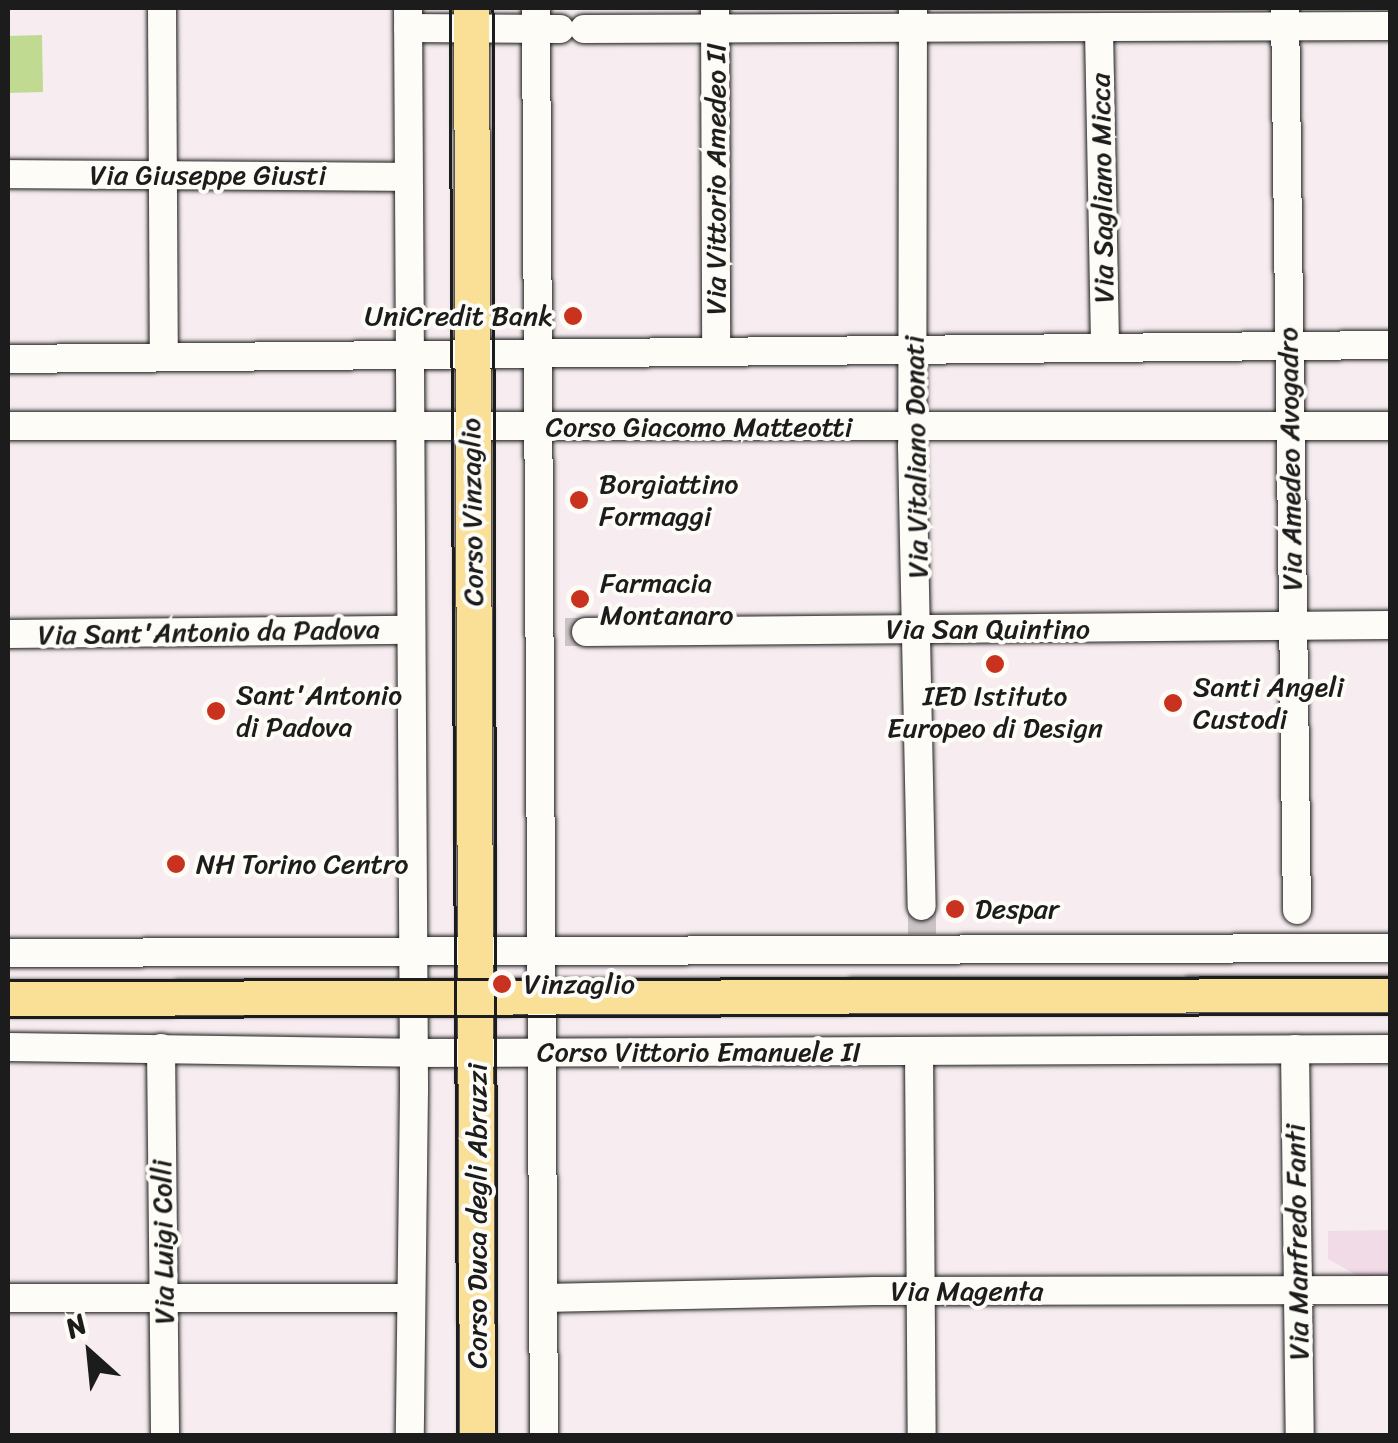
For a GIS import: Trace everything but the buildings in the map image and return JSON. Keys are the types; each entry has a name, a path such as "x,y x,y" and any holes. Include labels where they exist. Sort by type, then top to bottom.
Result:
{"main road":[{"name":"Corso Vinzaglio","path":"471,17 476,997"},
{"name":"Corso Vittorio Emanuele II","path":"8,998 1390,994"},
{"name":"Corso Duca degli Abruzzi","path":"476,997 477,1436"}],"street":[{"path":"162,8 164,356"},
{"path":"410,1436 408,1298 414,1053 408,18 471,17 554,23 913,17 1099,30 1285,16 1390,26"},
{"name":"Via Amedeo Avogadro","path":"1285,16 1297,930"},
{"name":"Via Vitaliano Donati","path":"913,17 912,425 922,906"},
{"name":"Via Vittorio Amedeo II","path":"715,18 716,350"},
{"path":"544,1436 541,951 563,632 536,428 536,351 554,23"},
{"name":"Via Sagliano Micca","path":"1099,30 1104,346"},
{"name":"Via Giuseppe Giusti","path":"8,174 408,176"},
{"path":"8,359 1390,345"},
{"name":"Corso Giacomo Matteotti","path":"8,426 1390,426"},
{"name":"Via San Quintino","path":"563,632 1390,625"},
{"name":"Via Sant'Antonio da Padova","path":"8,634 410,630"},
{"path":"8,954 541,951 1297,930 1390,948"},
{"name":"Corso Vittorio Emanuele II","path":"8,1047 414,1053 1390,1049"},
{"name":"Via Luigi Colli","path":"161,1048 165,1436"},
{"name":"Via Manfredo Fanti","path":"1294,1049 1300,1436"},
{"path":"919,1052 922,1436"},
{"name":"Via Magenta","path":"543,1298 1390,1290"},
{"path":"8,1298 408,1298"}],"shaded area":[{"path":"1390,1230 1390,1276 1360,1277 1328,1259 1328,1231"}],"green space":[{"path":"42,35 43,92 8,93 8,36"}],"tunnel":[{"path":"565,632 586,632"},
{"path":"922,906 922,935"}],"tram line":[{"path":"450,8 458,1436"},
{"path":"493,8 497,1436"},
{"path":"8,980 1390,977"},
{"path":"8,1017 1390,1014"}],"place":[{"name":"UniCredit Bank","path":"573,316"},
{"name":"Borgiattino Formaggi","path":"579,500"},
{"name":"Farmacia Montanaro","path":"580,599"},
{"name":"IED Istituto Europeo di Design","path":"995,664"},
{"name":"Santi Angeli Custodi","path":"1173,703"},
{"name":"Sant'Antonio di Padova","path":"216,711"},
{"name":"NH Torino Centro","path":"176,864"},
{"name":"Despar","path":"955,909"},
{"name":"Vinzaglio","path":"502,984"}]}
